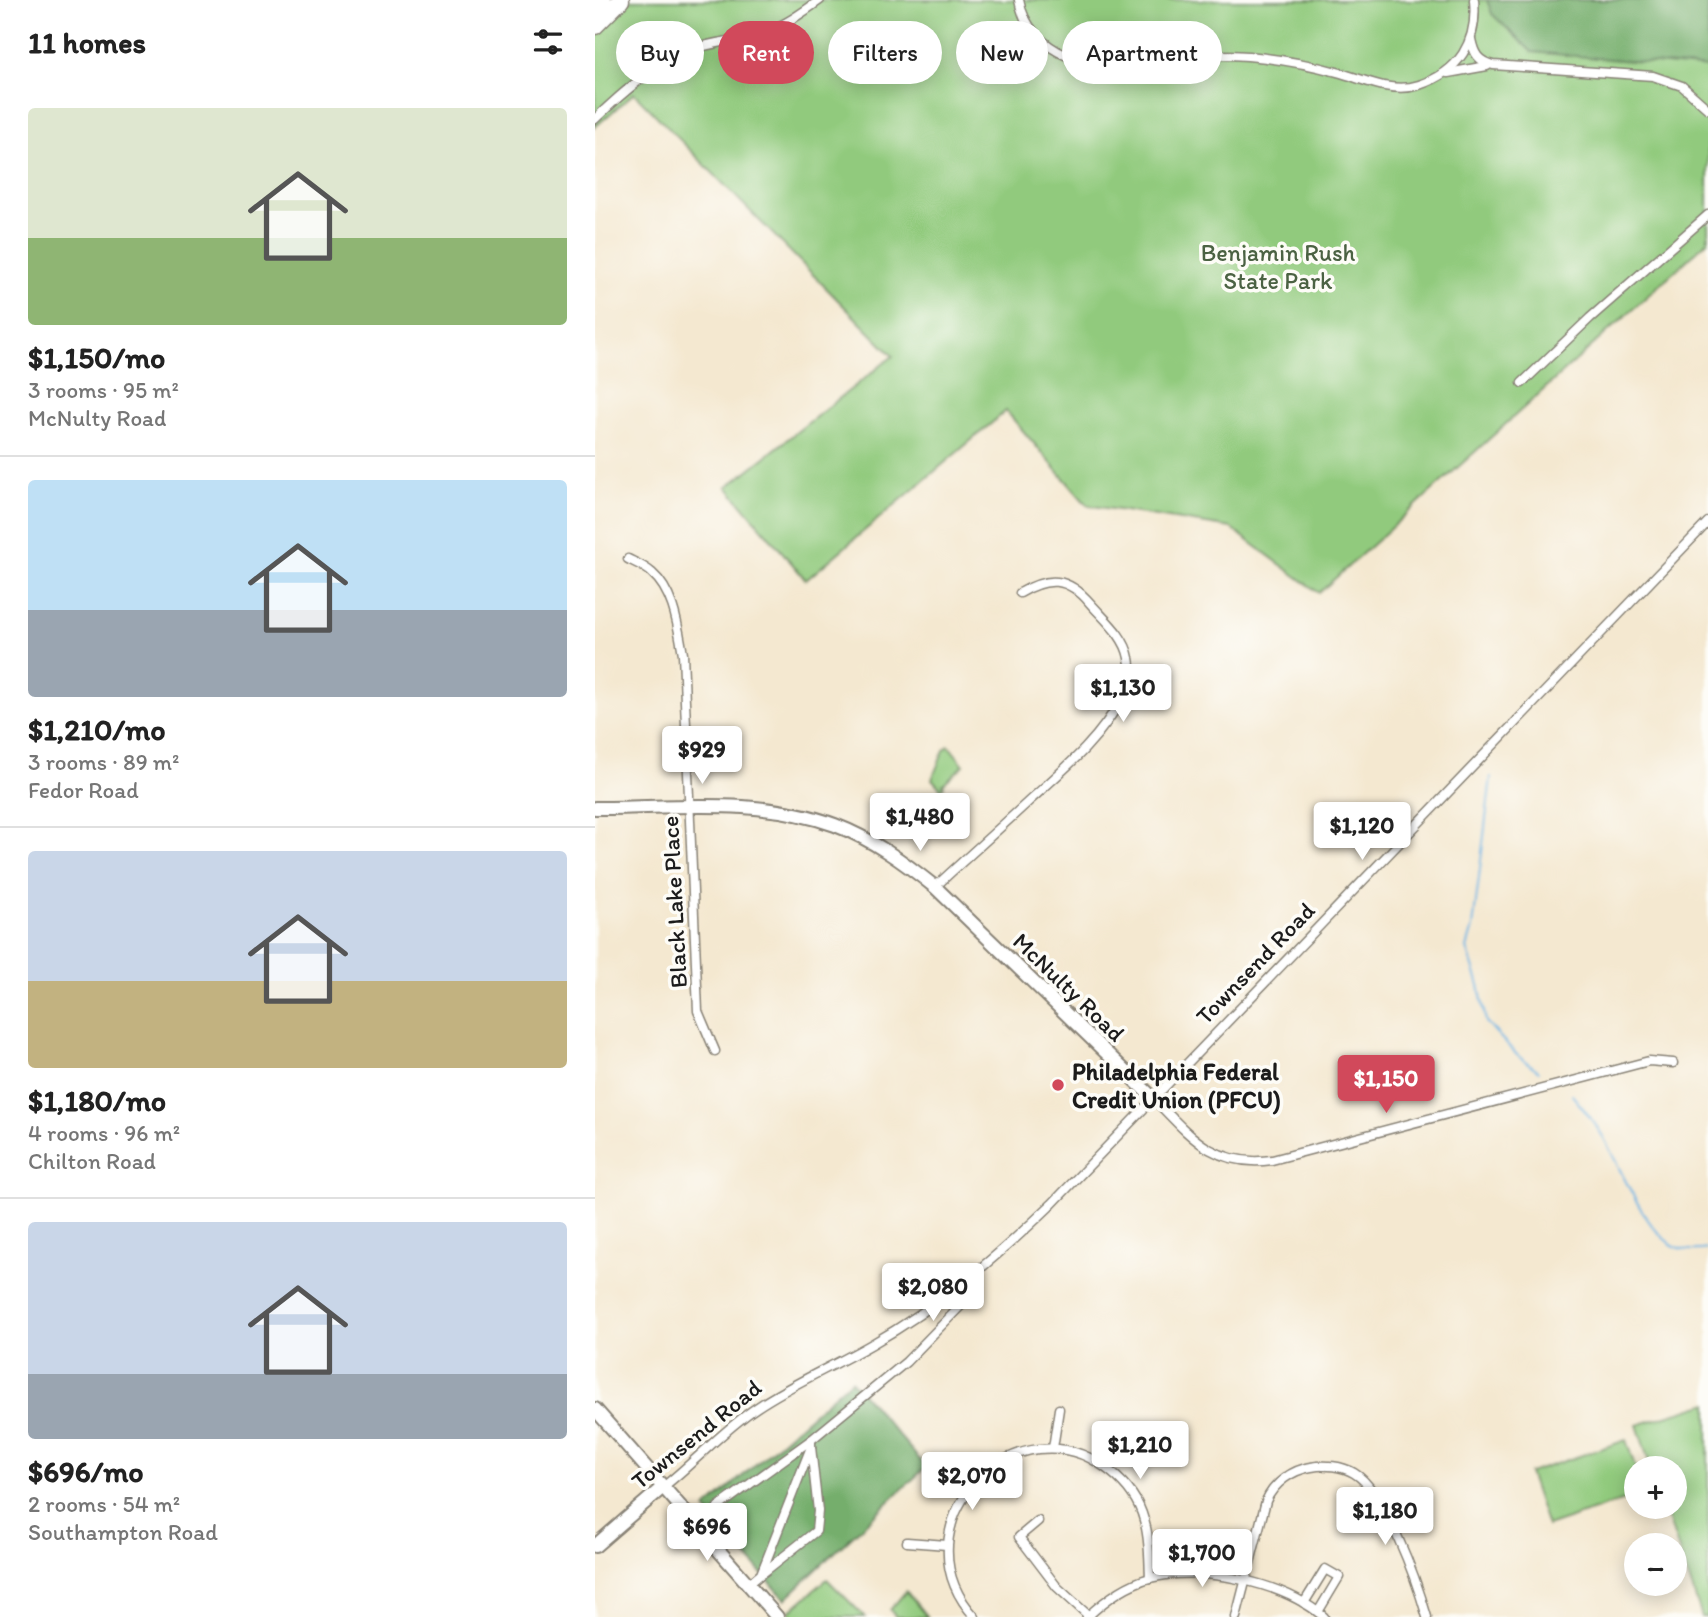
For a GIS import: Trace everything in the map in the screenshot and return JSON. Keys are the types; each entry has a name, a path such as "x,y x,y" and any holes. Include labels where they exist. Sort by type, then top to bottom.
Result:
{"highway":[{"path":"595,8 603,0"},
{"path":"595,26 621,0"}],"street":[{"path":"595,119 621,94 675,58 701,47 763,33 792,19 820,0"},
{"path":"1019,0 1030,28 1045,45 1071,58 1103,64 1132,64 1205,55 1247,56 1338,72 1367,82 1402,88 1417,86 1448,73 1493,65"},
{"path":"1448,73 1471,39 1475,18 1474,0"},
{"path":"1471,39 1474,52 1481,62 1653,76 1682,86 1708,108"},
{"path":"1522,383 1708,215"},
{"name":"Townsend Road","path":"595,1546 755,1409 783,1391 873,1344 931,1308 1007,1247 1052,1204 1708,522"},
{"name":"Black Lake Place","path":"628,559 651,572 667,593 677,622 683,654 698,1011 715,1051"},
{"path":"935,887 1067,767 1101,729 1122,699 1129,676 1130,660 1125,642 1086,597 1067,585 1049,580 1037,583 1020,593"},
{"name":"McNulty Road","path":"595,808 734,806 773,810 834,825 904,861 935,887 1197,1143 1227,1159 1254,1163 1272,1160 1649,1061 1673,1063"},
{"path":"717,1507 811,1443 906,1362 979,1287 972,1276"},
{"path":"595,1409 777,1617"},
{"path":"1053,1448 1059,1409"},
{"path":"761,1574 811,1443"},
{"path":"749,1584 816,1531 818,1511 811,1443"},
{"path":"975,1617 959,1595 951,1572 947,1545 951,1523 960,1501 972,1484 990,1468 1012,1455 1053,1448 1071,1450 1100,1463 1118,1477 1134,1496 1144,1518 1149,1539 1150,1578"},
{"path":"1236,1617 1266,1501 1277,1484 1299,1469 1321,1465 1348,1470 1367,1484 1392,1524 1427,1617"},
{"path":"1038,1521 1019,1537 1058,1587 1088,1616 1125,1589 1150,1578 1201,1574 1245,1580 1304,1603 1321,1614 1339,1577 1325,1569 1304,1603"},
{"path":"907,1542 947,1545"}],"green space":[{"name":"Benjamin Rush State Park","path":"625,0 1708,0 1708,241 1319,593 1231,528 1087,505 1006,411 806,580 727,487 893,356 634,93 595,127 595,28"},
{"path":"1487,0 1708,0 1708,68 1532,52 1492,14"},
{"path":"949,746 964,765 941,789 932,779 944,750"},
{"path":"851,1380 926,1467 785,1599 705,1509"},
{"path":"1708,1403 1708,1617 1702,1617 1687,1574 1687,1533 1673,1533 1668,1519 1687,1519 1687,1456 1647,1456 1637,1425"},
{"path":"1626,1440 1632,1456 1624,1456 1624,1500 1547,1526 1529,1473"},
{"path":"827,1579 865,1617 793,1617 789,1612"},
{"path":"906,1591 927,1617 896,1617 890,1610"}],"waterway":[{"path":"1491,777 1473,927 1467,948 1479,985 1486,1022 1518,1056 1539,1071"},
{"path":"1572,1095 1599,1130 1632,1194 1660,1235 1684,1250 1708,1249"}],"place":[{"name":"Philadelphia Federal Credit Union (PFCU)","path":"1058,1085"}]}
